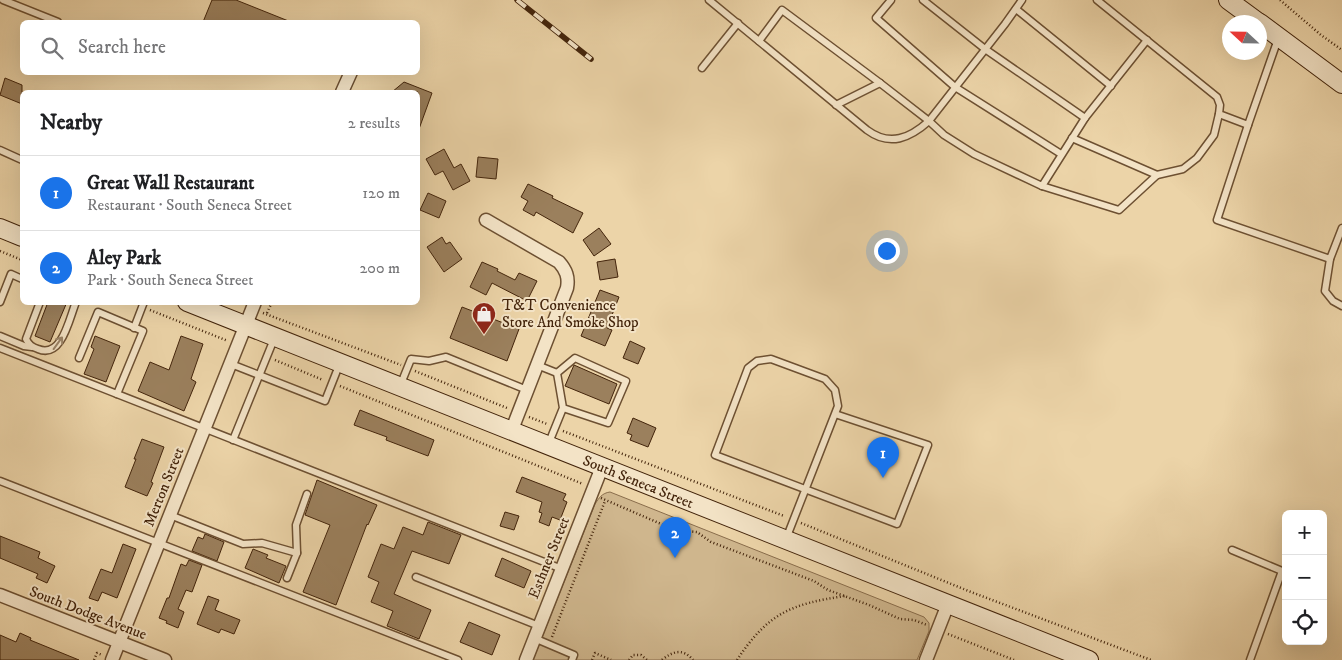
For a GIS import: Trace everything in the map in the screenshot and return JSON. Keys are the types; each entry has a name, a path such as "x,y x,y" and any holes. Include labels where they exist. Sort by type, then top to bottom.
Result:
{"street":[{"path":"1228,0 1248,15"},
{"path":"1267,29 1342,84"},
{"path":"343,90 350,75"},
{"path":"486,220 560,262 567,273 567,288 511,432"},
{"path":"0,228 20,236"},
{"name":"South Seneca Street","path":"204,305 251,313 275,338 1089,660"},
{"name":"Merton Street","path":"112,660 251,313"},
{"name":"Esthner Street","path":"526,660 602,467"},
{"name":"South Dodge Avenue","path":"0,595 165,660"},
{"path":"926,660 948,604"}],"lane":[{"path":"3,0 53,20"},
{"path":"709,0 876,137 886,139 899,138 916,133 929,121 1022,0"},
{"path":"891,0 876,18 955,87 1061,154"},
{"path":"923,0 985,50 1086,118"},
{"path":"759,41 782,10 880,82 944,135 974,154 1042,186 1119,210 1157,175 1183,169 1197,158 1214,136 1220,114 1220,105 1217,97 1097,0"},
{"path":"1016,9 1111,86"},
{"path":"702,68 738,23"},
{"path":"1279,38 1248,124 1217,220 1330,259"},
{"path":"1042,186 1086,118 1147,40"},
{"path":"836,105 880,82"},
{"path":"1220,114 1248,124"},
{"path":"1072,138 1157,175"},
{"path":"0,150 20,159"},
{"path":"1342,228 1330,259 1325,291 1333,301 1342,306"},
{"path":"0,302 11,274 20,278"},
{"path":"33,347 28,343 27,335 39,305"},
{"path":"0,336 24,346 50,351 58,345 75,305"},
{"path":"134,328 143,305"},
{"path":"79,358 98,312 143,331 117,394"},
{"path":"233,440 275,338"},
{"path":"0,348 562,569"},
{"path":"399,387 411,359 429,361 446,356 527,390"},
{"path":"557,373 575,358 626,381 608,424 563,408"},
{"path":"786,540 794,520 806,489 835,414 838,406 835,390 825,379 771,359 757,361 748,368 715,455 806,489 897,524 928,445 835,414"},
{"path":"231,364 324,401 340,364"},
{"path":"537,365 557,373"},
{"path":"548,446 563,408 557,373"},
{"path":"0,482 458,660"},
{"path":"288,578 298,553 296,525 307,494"},
{"path":"170,515 242,544 262,543 298,553"},
{"path":"1232,550 1282,571 1250,660"},
{"path":"416,577 537,632 549,644 574,654 572,660"}],"path":[{"path":"1280,0 1321,35 1342,50"},
{"path":"0,251 20,259"},
{"path":"143,305 238,345"},
{"path":"268,313 271,305"},
{"path":"251,313 268,313 555,428 794,520 971,592 1151,660"},
{"path":"267,357 580,482 605,501 675,530 697,532 711,542 814,581 828,590 900,619 914,620 1014,660"},
{"path":"549,644 605,501"},
{"path":"737,660 760,629 783,613 805,604 845,596"},
{"path":"662,660 679,651 686,653 694,660"},
{"path":"592,660 595,654 611,660"},
{"path":"629,660 633,655 641,655 647,660"}],"shaded area":[{"path":"610,492 924,617 929,623 929,631 917,660 533,660 595,504 599,498"}],"building":[{"path":"212,0 236,0 286,20 204,20"},
{"path":"5,78 22,85 20,103 0,95"},
{"path":"404,82 432,93 420,126 420,90 394,90"},
{"path":"444,149 454,168 461,164 470,181 453,190 443,171 435,175 426,159"},
{"path":"478,157 498,159 496,179 476,177"},
{"path":"528,184 583,213 573,233 536,212 534,216 523,210 528,201 521,197"},
{"path":"428,193 446,201 439,218 420,210"},
{"path":"599,228 611,244 594,256 583,240"},
{"path":"442,237 446,244 450,242 462,259 444,272 427,247"},
{"path":"615,259 618,277 600,280 597,262"},
{"path":"482,262 498,269 497,271 515,280 519,273 537,281 527,301 492,283 486,295 470,287"},
{"path":"600,290 619,297 607,328 612,330 605,346 581,336"},
{"path":"47,305 66,305 50,342 35,336"},
{"path":"462,307 519,329 507,361 450,338"},
{"path":"95,336 120,346 106,382 84,374 94,349 91,347"},
{"path":"181,336 203,344 191,379 196,382 184,411 138,391 150,362 169,370"},
{"path":"630,341 645,348 638,364 623,358"},
{"path":"574,365 617,384 609,404 565,386"},
{"path":"360,410 434,440 428,456 386,440 387,437 354,425"},
{"path":"633,418 656,428 648,447 630,440 632,435 627,433"},
{"path":"142,439 164,447 147,496 125,487"},
{"path":"522,477 566,494 563,500 567,502 560,520 552,517 549,526 539,522 542,513 539,512 542,502 516,492"},
{"path":"317,480 377,505 367,524 336,605 303,592 330,525 305,515"},
{"path":"505,512 519,516 514,530 500,526"},
{"path":"428,522 461,535 449,564 412,551 394,594 431,610 419,639 387,626 393,611 371,602 379,582 368,577 381,544 394,549 403,527 423,535"},
{"path":"205,534 224,542 217,561 192,551 198,537 203,539"},
{"path":"0,536 40,552 38,558 55,566 47,583 36,578 38,574 0,558"},
{"path":"123,544 136,549 117,598 102,592 98,601 89,598 101,569 112,573"},
{"path":"253,549 268,555 266,558 286,566 279,583 245,568"},
{"path":"502,558 531,571 524,588 495,576"},
{"path":"189,560 202,565 192,592 186,590 178,609 184,612 178,628 159,618 167,598 169,598 181,564 186,566"},
{"path":"208,596 219,600 215,610 240,620 234,634 221,629 219,633 197,624"},
{"path":"469,622 500,635 492,655 460,642"},
{"path":"20,633 31,638 30,640 79,660 0,660 0,635 16,642"}],"railway":[{"path":"517,0 591,59"}],"place":[{"name":"T&T Convenience Store And Smoke Shop","path":"484,335"},
{"name":"Great Wall Restaurant","path":"883,478"},
{"name":"Aley Park","path":"675,558"}]}
